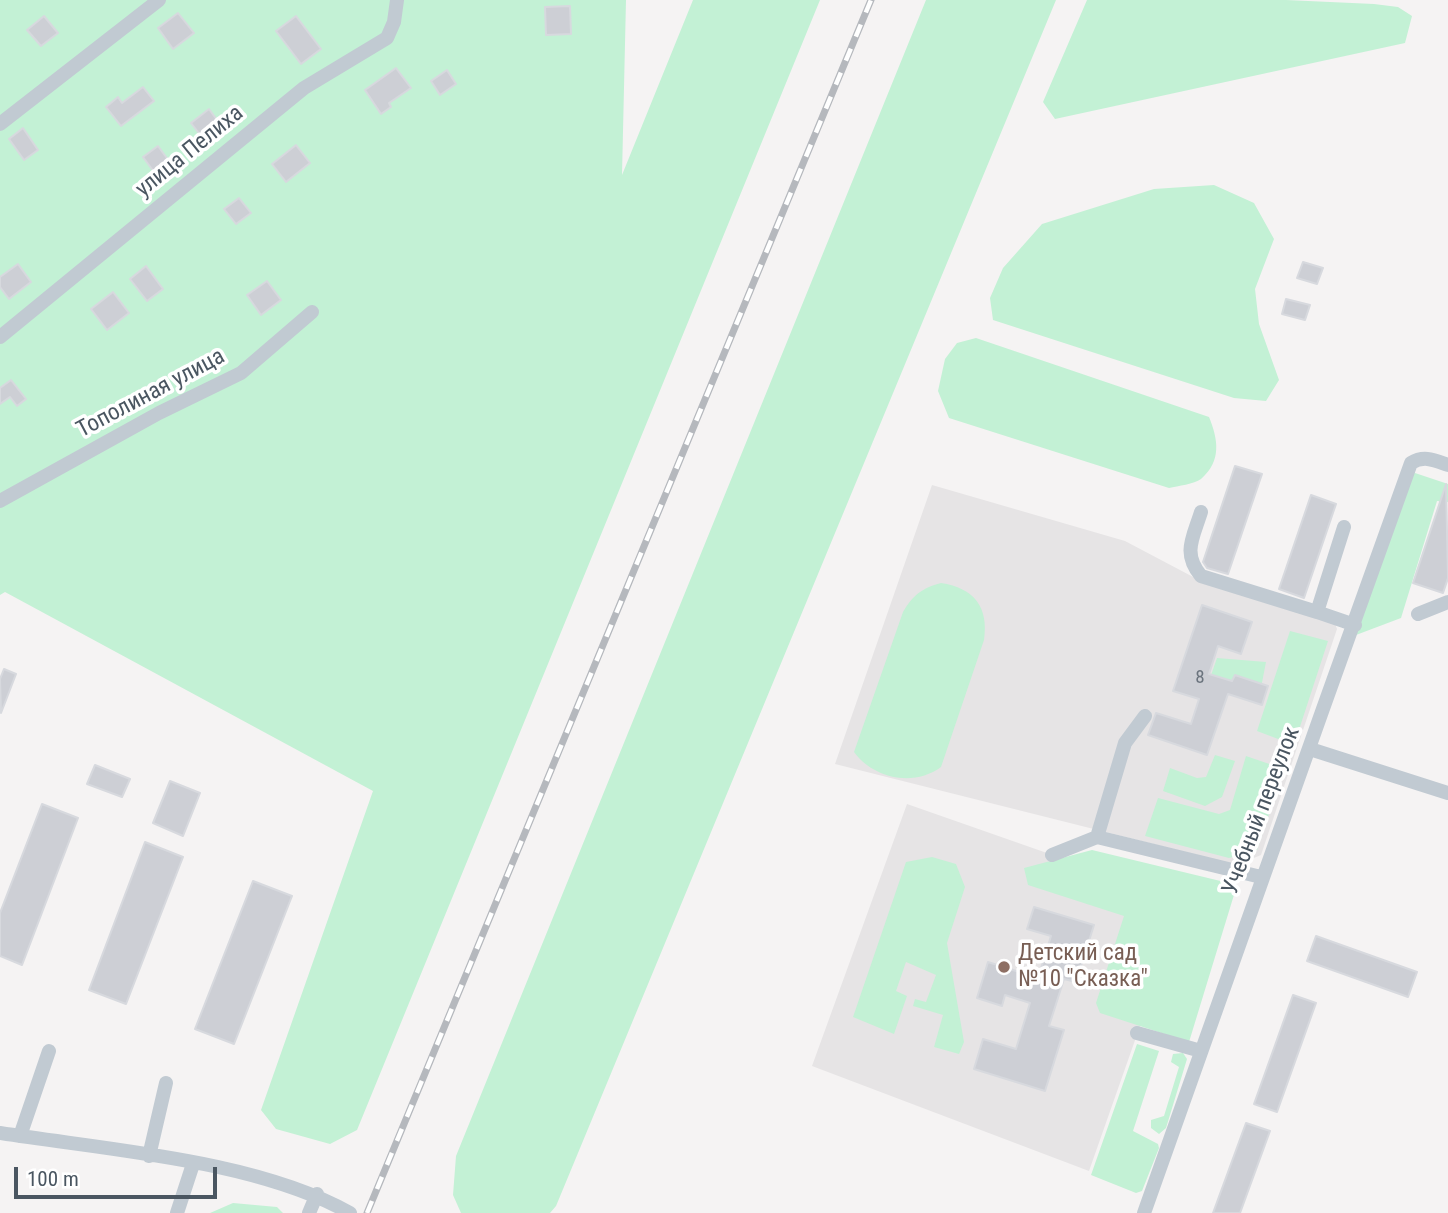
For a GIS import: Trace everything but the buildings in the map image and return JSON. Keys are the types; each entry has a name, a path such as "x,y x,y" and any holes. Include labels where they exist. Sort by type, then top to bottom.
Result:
{"street":[{"path":"0,124 159,0"},
{"name":"улица Пелиха","path":"0,337 304,88 387,38 394,22 397,0"},
{"name":"Тополиная улица","path":"0,501 159,413 242,373 312,312"},
{"name":"Учебный переулок","path":"1144,1213 1261,877 1345,653 1411,463 1419,458 1429,458 1448,465"},
{"path":"1201,512 1189,549 1191,564 1201,576 1355,625"},
{"path":"1318,612 1344,527"},
{"path":"1418,614 1448,601"},
{"path":"1331,647 1345,653"},
{"path":"1097,837 1125,743 1145,716"},
{"path":"1310,749 1448,793"},
{"path":"1052,855 1097,837 1261,877"},
{"path":"1137,1033 1200,1051"},
{"path":"20,1136 49,1051"},
{"path":"149,1156 166,1083"},
{"path":"0,1133 149,1156 278,1182 317,1194 350,1213"},
{"path":"177,1213 192,1164"},
{"path":"309,1213 317,1194"}],"shaded area":[{"path":"932,485 1125,541 1197,579 1334,621 1337,629 1261,855 1237,865 835,764"},
{"name":"Детский сад №10 \"Сказка\"","path":"907,804 1184,901 1089,1171 812,1066"}],"green space":[{"path":"0,0 626,0 622,175 693,0 820,0 357,1130 330,1144 276,1129 261,1110 373,791 5,592 0,595"},
{"path":"926,0 1056,0 556,1206 550,1213 461,1213 453,1195 456,1156"},
{"path":"1087,0 1286,0 1374,4 1398,7 1412,16 1405,43 1055,119 1043,102"},
{"path":"1214,185 1254,203 1274,239 1255,289 1259,324 1279,380 1266,401 1234,398 993,320 990,298 1003,268 1042,224 1154,189"},
{"path":"976,338 1209,417 1216,442 1212,465 1198,481 1169,488 949,418 938,391 945,359 957,343"},
{"path":"1415,473 1448,484 1448,502 1437,501 1401,618 1356,635 1409,476"},
{"path":"941,583 962,589 977,601 984,618 984,640 941,767 919,777 883,774 872,769 854,752 903,612 919,593"},
{"path":"1290,631 1328,641 1294,745 1257,731"},
{"path":"1217,658 1266,662 1260,693 1209,681"},
{"path":"1215,755 1235,761 1222,797 1205,806 1163,791 1170,768 1197,778 1206,777"},
{"path":"1246,756 1284,769 1257,850 1229,858 1145,836 1158,798 1219,814 1230,810"},
{"path":"1092,850 1237,885 1189,1042 1100,1013 1096,1003 1124,916 1028,885 1024,868"},
{"path":"932,857 956,864 965,887 947,943 964,1042 959,1054 934,1047 943,1015 913,1006 915,999 926,1002 936,975 906,962 896,991 907,996 894,1034 853,1017 906,862"},
{"path":"1137,1044 1159,1051 1133,1131 1158,1144 1159,1148 1142,1191 1136,1193 1091,1175"},
{"path":"1183,1053 1187,1059 1166,1128 1159,1134 1151,1128 1151,1120 1164,1116 1179,1067 1171,1062 1173,1054"},
{"path":"233,1203 277,1207 283,1213 210,1213"}],"railway":[{"path":"367,1213 871,0"}],"place":[{"name":"Детский сад №10 \"Сказка\"","path":"1004,967"}]}
